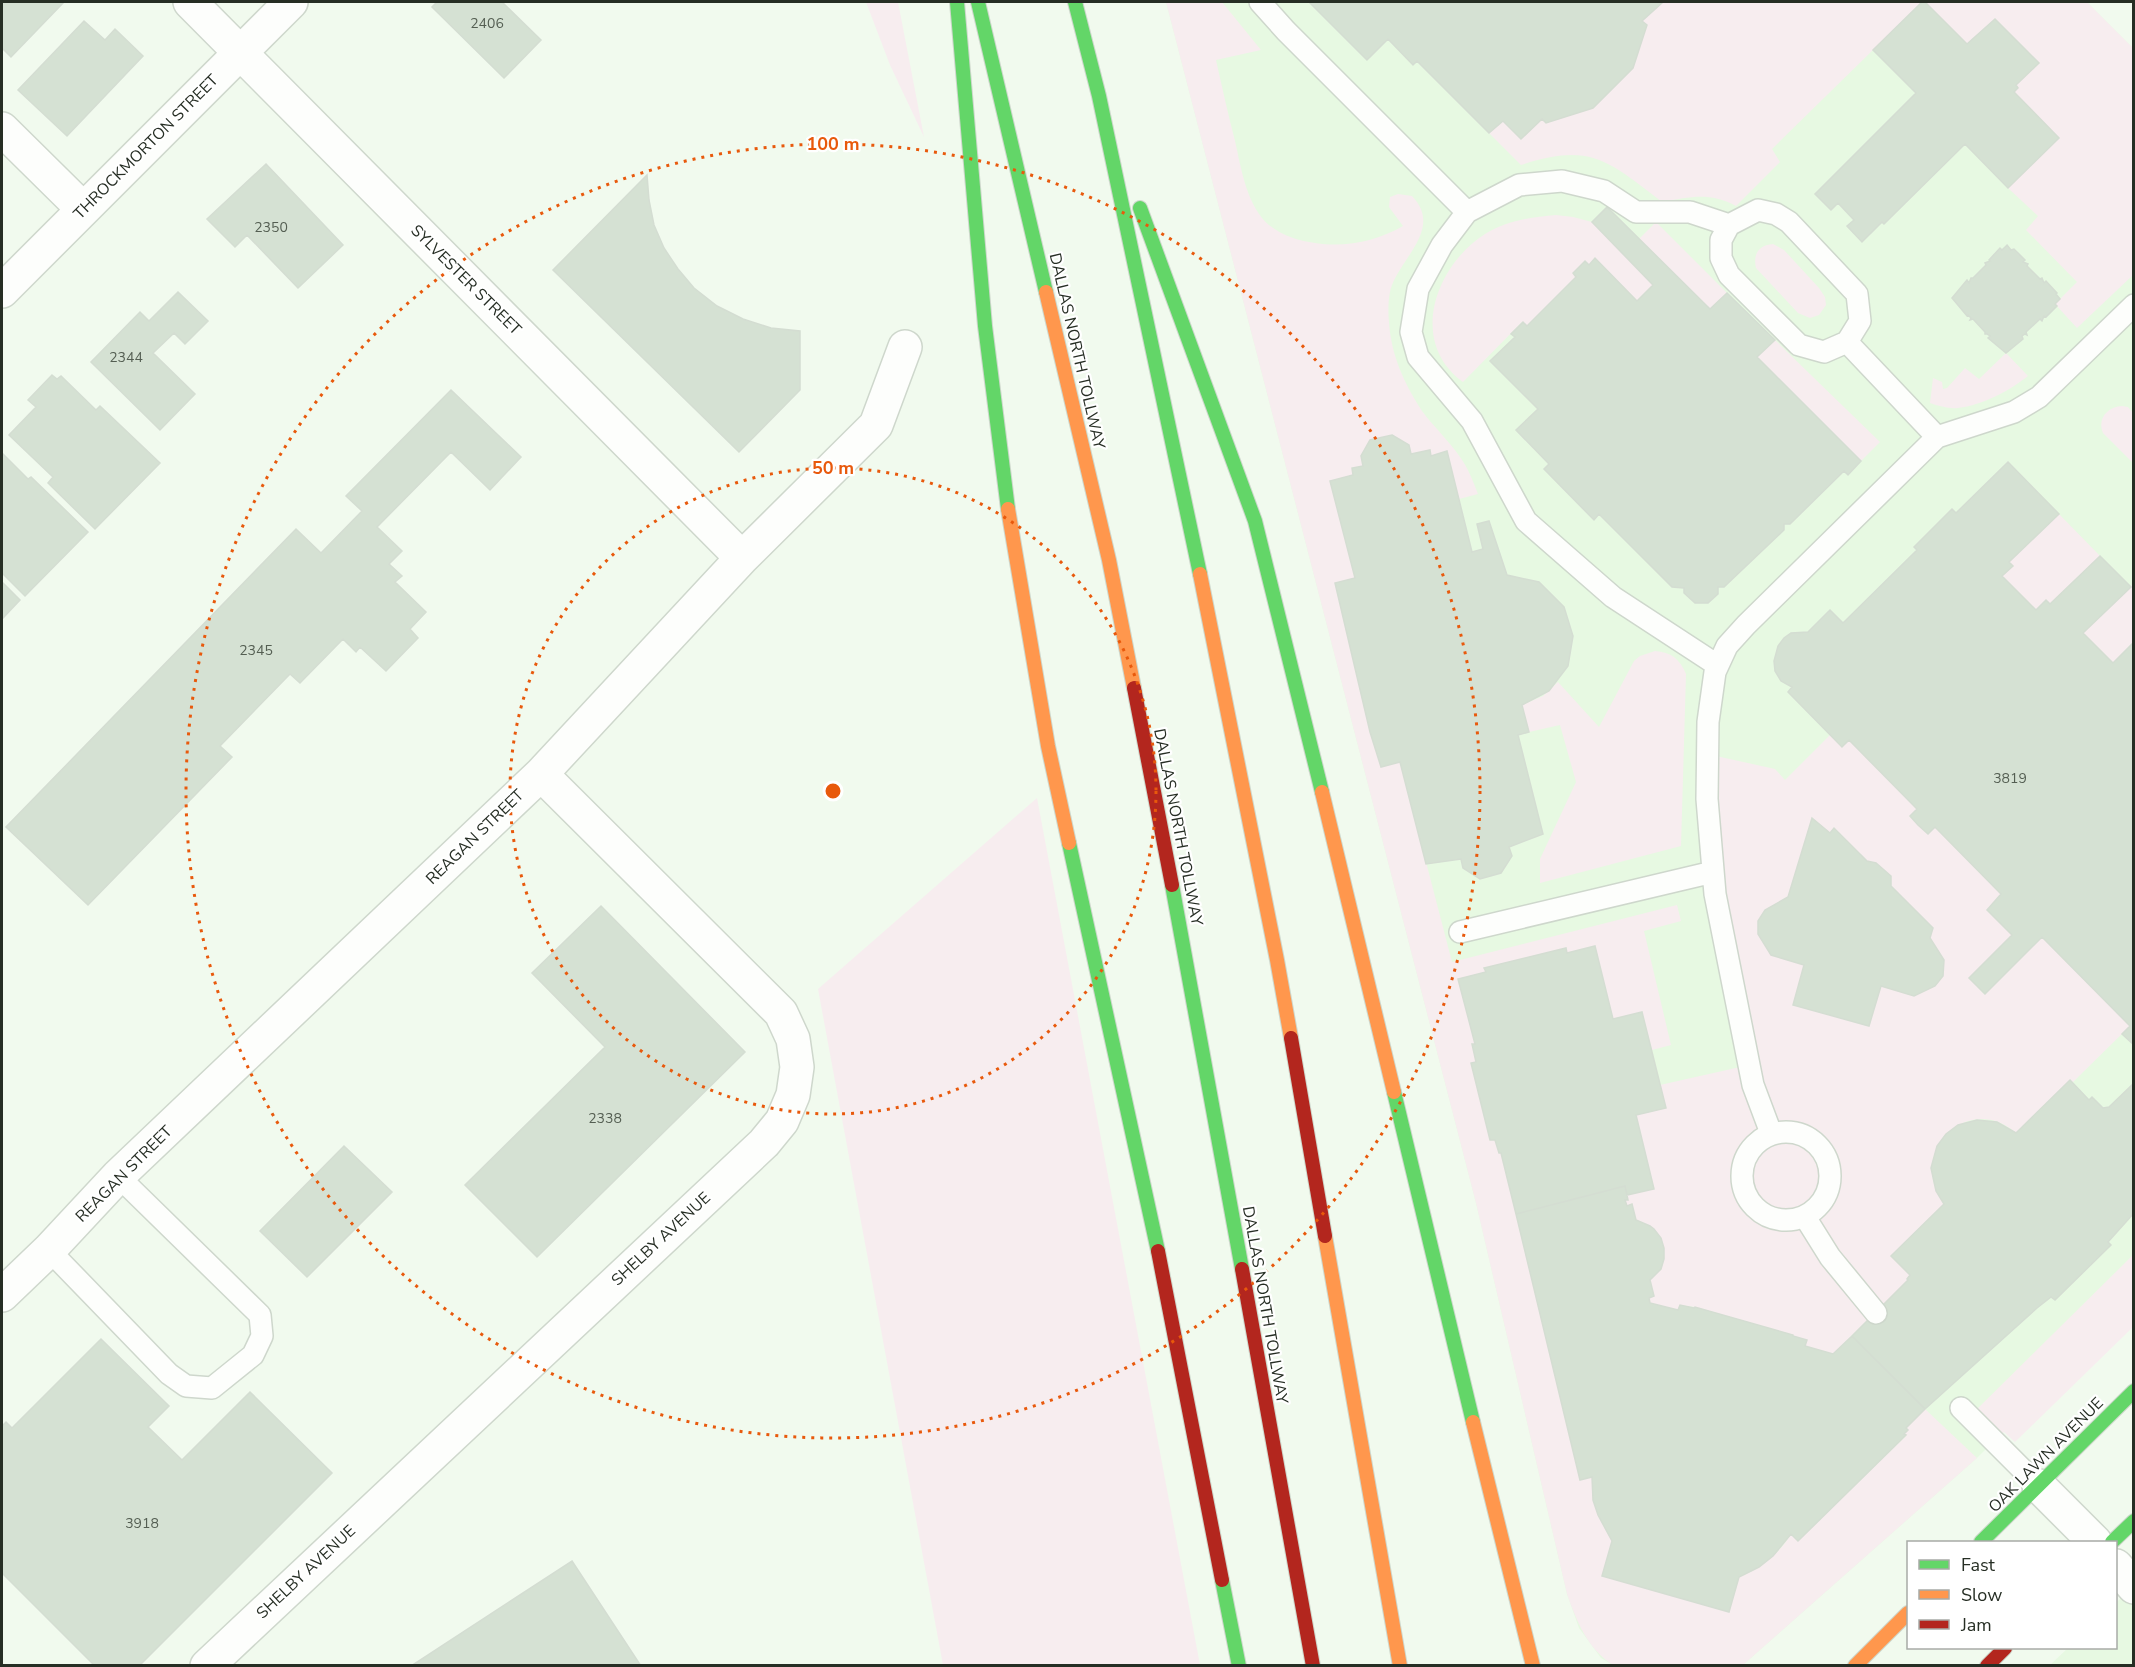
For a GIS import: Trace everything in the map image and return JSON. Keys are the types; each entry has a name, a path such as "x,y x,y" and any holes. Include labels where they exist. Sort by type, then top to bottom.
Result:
{"main road":[{"path":"957,2 985,326 1015,554 1048,746 1150,1212 1239,1665"},
{"name":"DALLAS NORTH TOLLWAY","path":"978,2 1109,560 1190,978 1313,1665"},
{"path":"1075,2 1099,96 1192,536 1277,960 1400,1665"},
{"path":"1099,96 1255,522 1359,940 1420,1208 1533,1665"},
{"name":"OAK LAWN AVENUE","path":"1982,1541 2133,1392"},
{"path":"2113,1541 2133,1521"},
{"path":"1856,1665 1907,1614"},
{"path":"1987,1665 2003,1649"}],"street":[{"name":"SYLVESTER STREET","path":"190,2 742,558"},
{"name":"THROCKMORTON STREET","path":"2,291 291,2"},
{"path":"2,129 83,210"},
{"name":"REAGAN STREET","path":"2,1295 49,1250 118,1176 541,774 742,558 876,425 905,347"},
{"name":"SHELBY AVENUE","path":"207,1665 764,1143 782,1121 793,1095 796,1057 793,1039 781,1013 541,774"},
{"path":"2039,1486 2093,1541"},
{"path":"2117,1568 2133,1587"}],"lane":[{"path":"1260,2 1286,31 1467,212"},
{"path":"1717,665 1613,597 1526,522 1472,421 1418,357 1411,332 1418,289 1442,245 1467,212 1519,185 1562,181 1604,191 1636,212 1690,212 1729,225"},
{"path":"1758,210 1776,214 1789,222 1857,294 1860,321 1847,342 1824,351 1799,345 1729,275 1721,258 1721,240 1729,225 1758,210"},
{"path":"1772,1133 1753,1085 1714,894 1707,799 1707,754 1711,701 1717,665 1727,646 1746,625 1937,437 2014,412 2039,397 2133,305"},
{"path":"1847,342 1937,437"},
{"path":"1460,932 1713,872"},
{"path":"1772,1133 1799,1133 1819,1146 1828,1163 1828,1189 1820,1204 1805,1216 1774,1219 1756,1210 1744,1191 1741,1170 1746,1155 1764,1137 1772,1133"},
{"path":"49,1250 169,1374 186,1386 212,1388 253,1355 262,1336 260,1316 118,1176"},
{"path":"1805,1216 1830,1257 1876,1313"},
{"path":"1961,1408 2039,1486"}],"shaded area":[{"path":"866,2 898,2 924,137 890,65"},
{"path":"1166,2 2087,2 2133,48 2133,1302 1977,1458 1743,1665 1613,1665 1601,1658 1579,1628 1567,1594 1476,1203"},
{"path":"1166,2 1222,2 1261,50 1216,60 1244,181 1251,200 1267,223 1279,232 1308,242 1350,244 1383,236 1403,226 1389,207 1390,197 1398,194 1412,196 1420,207 1423,219 1422,230 1392,285 1390,293 1389,318 1392,346 1404,379 1415,400 1463,461 1478,494 1459,499 1447,451 1431,456 1430,450 1411,454 1409,445 1392,435 1370,441 1361,456 1363,466 1352,468 1353,475 1330,481 1355,578 1335,584 1370,732 1400,762 1452,962 1677,905 1681,921 1644,931 1671,1045 1652,1050 1642,1012 1613,1019 1594,946 1567,953 1565,948 1485,968 1486,972 1458,979 1475,1044 1472,1045 1476,1062 1471,1063 1490,1140 1495,1140 1499,1153 1501,1153 1527,1261 1592,1477 1598,1510 1607,1533 1612,1541 1729,1612 1739,1577 1769,1560 1791,1534 1798,1541 1906,1436 1904,1434 1906,1428 1925,1409 1977,1458 1743,1665 1613,1665 1596,1651 1584,1634 1567,1594 1476,1203"},
{"path":"1663,2 1922,2 1772,149 1780,162 1736,206 1708,197 1691,197 1662,202 1612,166 1582,156 1565,155 1521,165 1489,133 1503,121 1521,139 1542,119 1546,123 1593,108 1633,68 1647,25 1642,21"},
{"path":"1925,2 2087,2 2133,48 2133,275 2077,328 2055,304 2077,282 2026,230 2038,216 2008,188 2059,138 2014,92 2016,85 2038,63 1995,19 1967,44"},
{"path":"1556,215 1592,222 1653,285 1637,301 1595,259 1589,265 1585,261 1573,273 1576,277 1527,326 1522,322 1463,382 1446,365 1436,346 1433,326 1435,305 1442,284 1453,265 1467,248 1485,234 1519,220"},
{"path":"1656,222 1727,293 1710,309 1639,239"},
{"path":"1773,244 1784,250 1825,297 1826,305 1819,315 1810,318 1798,313 1756,268 1755,259 1760,249"},
{"path":"1775,340 1880,442 1861,461 1757,357"},
{"path":"2006,353 2028,376 2013,387 1986,401 1958,408 1930,403 1933,378 1942,382 1943,389 1947,388 1965,368 1979,379"},
{"path":"2122,406 2128,407 2133,413 2133,463 2103,433 2101,428 2102,419 2108,411"},
{"path":"2059,514 2100,556 2050,604 2046,600 2036,610 2002,576 2012,566 2009,562"},
{"path":"2133,584 2133,642 2113,663 2083,633"},
{"path":"1655,651 1674,657 1686,674 1681,846 1540,883 1540,859 1576,782 1560,725 1529,732 1522,705 1543,696 1558,682 1599,727 1634,661 1640,656"},
{"path":"1830,735 1842,747 1849,740 1917,809 1910,817 1928,834 1935,827 2001,894 1987,910 2012,935 1969,978 1984,994 2042,937 2130,1026 2072,1083 2069,1081 2016,1133 1998,1122 1979,1119 1962,1123 1948,1133 1937,1148 1932,1165 1934,1184 1944,1204 1891,1256 1910,1275 1908,1280 1833,1354 1805,1346 1793,1335 1695,1307 1680,1305 1678,1310 1650,1303 1649,1298 1654,1296 1650,1280 1658,1272 1662,1263 1663,1246 1654,1230 1636,1220 1632,1205 1627,1206 1625,1200 1628,1200 1627,1195 1654,1188 1636,1115 1666,1108 1660,1085 1749,1065 1715,894 1707,754 1775,769 1785,780"},
{"path":"1037,798 1200,1665 943,1665 818,989"},
{"path":"2133,1255 2133,1327 2015,1442 2004,1432 1994,1441 1970,1416"},
{"path":"2133,1585 2133,1665 2049,1666 2067,1649 2117,1649 2117,1602"}],"building":[{"path":"2,2 64,2 11,57 2,48"},
{"path":"437,2 502,2 541,40 504,78 432,7"},
{"path":"1309,2 1663,2 1642,21 1647,25 1633,68 1593,108 1546,123 1542,119 1521,139 1503,121 1489,133 1417,61 1413,65 1388,39 1367,60"},
{"path":"1922,2 1925,2 1967,44 1995,19 2039,63 2016,85 2018,88 2014,92 2059,138 2008,188 1965,144 1884,224 1882,222 1862,242 1847,226 1854,220 1838,203 1831,210 1815,194 1916,93 1873,50"},
{"path":"84,21 105,40 115,29 143,56 67,136 18,90"},
{"path":"266,164 343,245 298,288 247,235 235,247 207,219"},
{"path":"647,175 654,225 664,248 694,288 717,306 743,319 771,328 800,331 800,390 739,452 553,270"},
{"path":"1607,207 1710,309 1727,293 1775,340 1757,357 1861,461 1848,475 1844,471 1790,524 1784,524 1784,530 1724,587 1718,587 1718,594 1708,603 1695,603 1684,593 1684,588 1672,587 1599,514 1594,520 1544,469 1549,464 1516,430 1538,409 1490,361 1515,337 1511,334 1523,322 1527,326 1576,277 1573,273 1585,261 1589,265 1595,258 1637,301 1653,285 1592,222"},
{"path":"2007,245 2025,260 2023,262 2028,264 2027,266 2040,279 2042,278 2044,283 2046,281 2060,299 2055,304 2057,306 2046,317 2044,316 2042,321 2040,319 2026,332 2027,335 2022,336 2023,339 2006,353 1988,338 1990,336 1985,334 1973,319 1970,320 1971,318 1952,298 1967,280 1969,283 1971,278 1986,265 1985,263 1990,261 2000,248 2002,250"},
{"path":"178,292 208,321 185,344 174,333 153,353 195,394 160,430 91,362 140,312 149,321"},
{"path":"52,375 57,379 61,376 96,410 100,406 160,463 95,529 48,483 53,477 9,435 36,407 28,400"},
{"path":"451,390 521,457 490,490 451,452 377,527 402,551 389,564 402,576 395,582 426,612 410,629 418,638 386,671 360,647 356,652 343,639 300,683 290,674 220,746 232,757 88,905 6,827 296,529 321,553 362,511 346,496"},
{"path":"1392,435 1409,445 1411,454 1430,450 1431,456 1447,451 1472,552 1483,549 1477,524 1489,521 1507,575 1539,582 1564,607 1573,636 1568,666 1549,691 1522,705 1529,732 1518,735 1543,834 1509,847 1512,856 1501,873 1480,879 1463,868 1461,859 1426,864 1400,762 1381,767 1370,732 1335,583 1355,578 1330,481 1353,475 1352,468 1363,466 1361,456 1370,440"},
{"path":"2,453 28,479 31,477 88,532 25,596 2,573"},
{"path":"2008,462 2059,514 2009,562 2013,566 2002,576 2036,610 2046,600 2050,604 2100,556 2131,587 2083,633 2113,663 2134,642 2134,1045 2122,1034 2130,1026 2042,937 1985,994 1969,978 2012,935 1987,910 2001,894 1935,827 1928,834 1918,825 1910,816 1917,809 1849,740 1842,747 1788,692 1792,687 1781,681 1775,671 1774,661 1778,646 1784,638 1791,633 1808,632 1830,610 1843,623 1917,550 1914,547 1952,509 1956,513"},
{"path":"2,582 20,600 2,619"},
{"path":"1812,818 1830,833 1834,828 1867,861 1876,863 1891,876 1891,886 1933,928 1930,938 1944,960 1943,976 1935,986 1914,996 1881,986 1869,1026 1793,1005 1804,965 1771,955 1758,934 1758,921 1765,910 1788,897"},
{"path":"601,906 745,1052 537,1257 465,1185 605,1047 532,973"},
{"path":"1595,946 1613,1019 1642,1012 1666,1108 1636,1115 1654,1189 1627,1195 1625,1186 1516,1214 1501,1153 1499,1153 1495,1140 1490,1140 1471,1063 1476,1062 1472,1044 1475,1044 1458,979 1486,972 1484,968 1566,948 1567,953"},
{"path":"2070,1080 2089,1100 2092,1097 2103,1108 2109,1107 2134,1083 2134,1213 2108,1242 2111,1245 2055,1300 2051,1297 2037,1308 1925,1409 1852,1336 1908,1280 1910,1275 1891,1256 1944,1204 1936,1191 1931,1168 1937,1146 1946,1134 1958,1125 1977,1120 1997,1122 2016,1133"},
{"path":"344,1146 392,1192 307,1277 260,1231"},
{"path":"1625,1186 1627,1206 1632,1204 1636,1220 1654,1229 1661,1238 1664,1248 1661,1269 1650,1280 1654,1296 1649,1298 1650,1303 1678,1310 1680,1305 1695,1307 1793,1335 1807,1340 1805,1346 1833,1354 1852,1336 1925,1409 1906,1428 1908,1430 1904,1434 1906,1435 1798,1541 1791,1534 1773,1556 1759,1567 1739,1577 1729,1612 1602,1576 1612,1541 1593,1500 1592,1477 1580,1480 1516,1214"},
{"path":"101,1339 169,1406 148,1427 182,1460 250,1392 332,1473 139,1666 95,1666 2,1573 2,1426 6,1422 12,1428"},
{"path":"572,1561 641,1666 411,1666"}],"traffic: fast":[{"path":"957,2 985,326 1008,509"},
{"path":"978,2 1046,292"},
{"path":"1075,2 1099,96 1200,574"},
{"path":"1140,208 1255,521 1322,792"},
{"path":"1069,843 1158,1251"},
{"path":"1172,885 1242,1269"},
{"path":"1394,1092 1473,1422"},
{"path":"1982,1541 2134,1391"},
{"path":"2113,1541 2134,1521"},
{"path":"1222,1580 1239,1666"}],"traffic: slow":[{"path":"1046,292 1109,560 1134,688"},
{"path":"1008,509 1048,746 1069,843"},
{"path":"1200,574 1291,1038"},
{"path":"1322,792 1394,1092"},
{"path":"1325,1236 1400,1666"},
{"path":"1473,1422 1533,1666"},
{"path":"1855,1666 1907,1614"}],"traffic: jam":[{"path":"1134,688 1172,885"},
{"path":"1291,1038 1325,1236"},
{"path":"1158,1251 1222,1580"},
{"path":"1242,1269 1313,1666"},
{"path":"1987,1666 2004,1649"}]}
